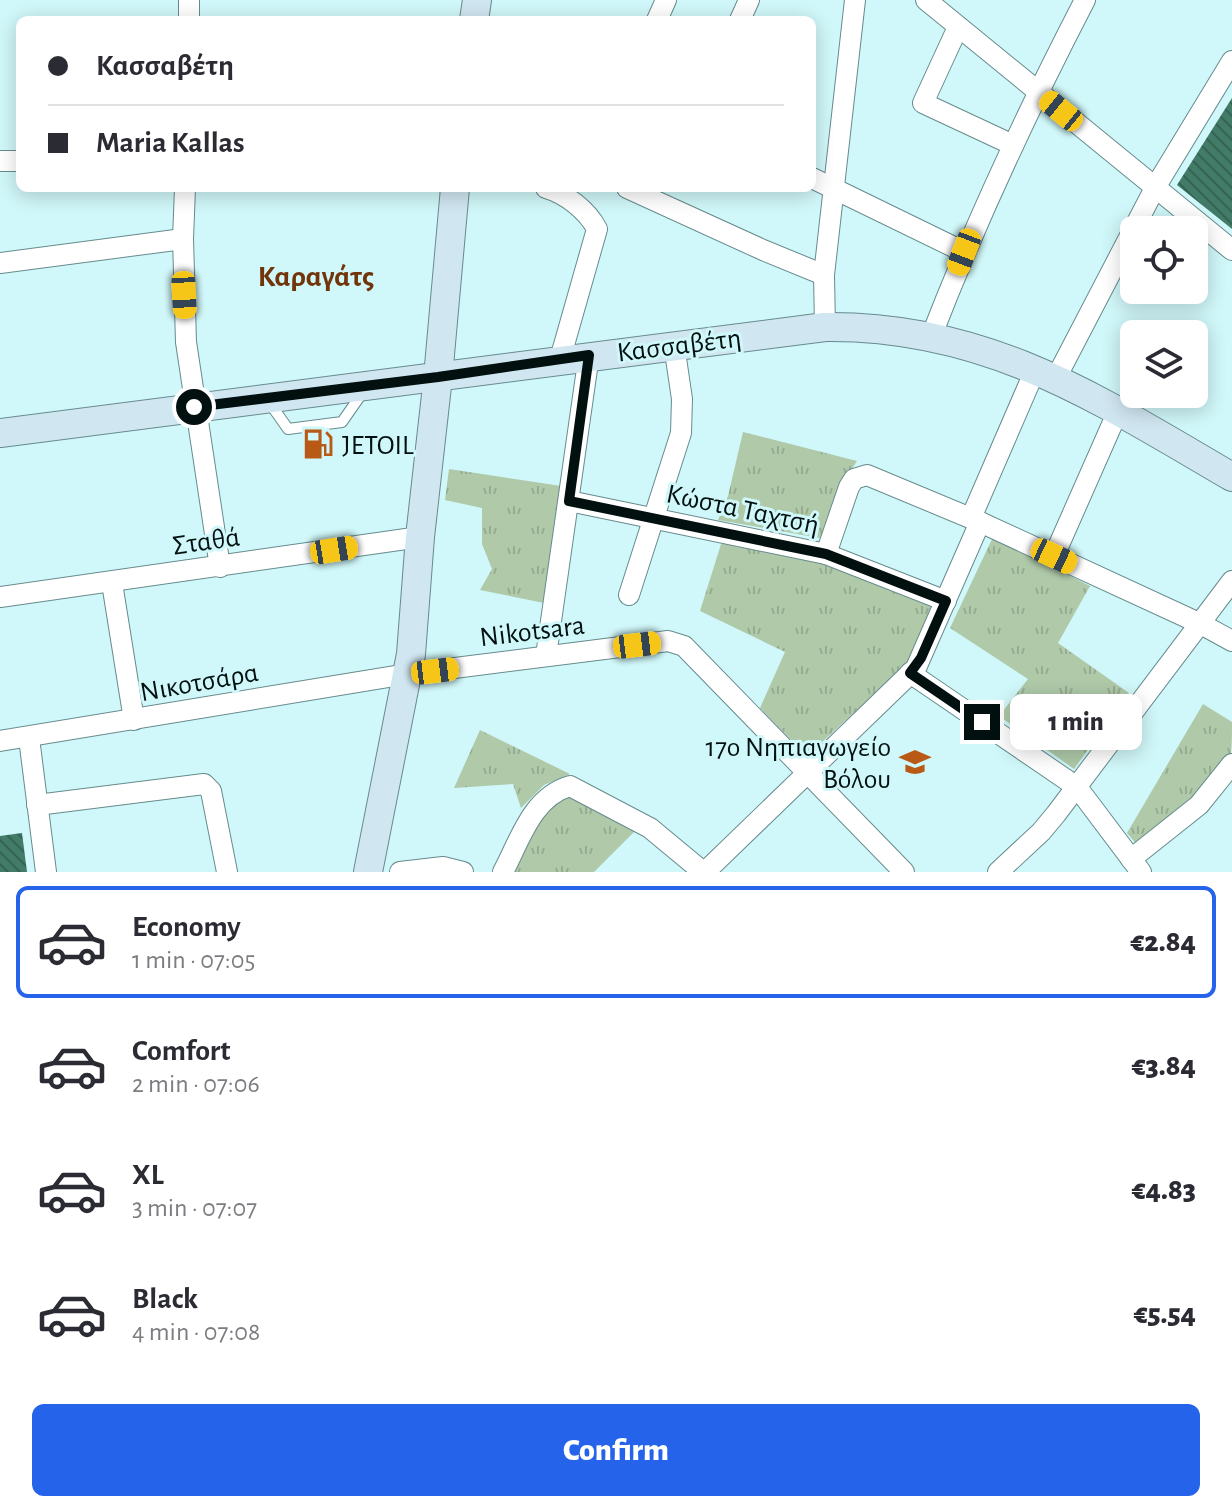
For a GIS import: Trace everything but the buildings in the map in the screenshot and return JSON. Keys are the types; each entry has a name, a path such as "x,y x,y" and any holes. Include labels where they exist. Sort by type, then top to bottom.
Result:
{"street":[{"path":"825,327 824,275 855,0"},
{"path":"926,0 1232,250"},
{"path":"931,337 964,252 1038,92 1085,0"},
{"path":"958,27 923,103 1013,145"},
{"path":"503,872 541,803 560,789 570,786 650,828 704,872 910,673 921,658 976,520 1046,373 1232,61"},
{"path":"816,180 964,252"},
{"path":"185,192 186,342 220,567"},
{"path":"368,872 407,674 455,192"},
{"path":"660,195 763,250 824,275"},
{"path":"560,359 597,229 578,196"},
{"path":"0,263 183,239"},
{"name":"Κασσαβέτη","path":"0,433 589,355 825,327 883,328 985,349 1046,373 1232,477"},
{"path":"629,595 676,450 682,420 674,345"},
{"path":"546,656 589,355"},
{"path":"1054,556 1118,411"},
{"path":"826,554 854,479 861,475 876,478 976,520 1232,641"},
{"name":"Κώστα Ταχτσή","path":"569,501 826,554 946,601"},
{"name":"Σταθά","path":"0,597 420,537"},
{"path":"998,872 1041,832 1232,581"},
{"path":"112,583 134,720"},
{"name":"Nikotsara","path":"407,674 668,641 684,646 904,872"},
{"path":"910,673 1077,787 1136,865 1199,805 1232,764"},
{"name":"Νικοτσάρα","path":"0,741 407,674"},
{"path":"29,738 46,872"},
{"path":"37,805 204,784 211,791 227,872"},
{"path":"400,872 443,867 463,872"}],"green space":[{"path":"743,432 857,461 844,481 820,538 718,520 728,496"},
{"path":"449,469 561,486 544,603 480,590 492,569 482,544 482,508 445,500"},
{"path":"993,537 1090,586 1058,643 1129,693 1074,769 999,716 1028,679 950,628"},
{"path":"722,541 826,565 933,607 910,661 807,756 760,708 785,652 700,611"},
{"path":"1203,704 1232,722 1231,753 1203,793 1138,846 1127,833"},
{"path":"480,730 570,774 544,785 521,808 513,784 454,788"},
{"path":"564,791 638,828 594,872 513,872 524,841"}],"place":[{"name":"JETOIL","path":"318,444"},
{"name":"17ο Νηπιαγωγείο Βόλου","path":"915,762"}],"district":[{"name":"Καραγάτς","path":"316,276"}],"route":[{"path":"194,407 589,355 569,501 780,542 838,557 946,601 921,658 910,673 982,722"}]}
